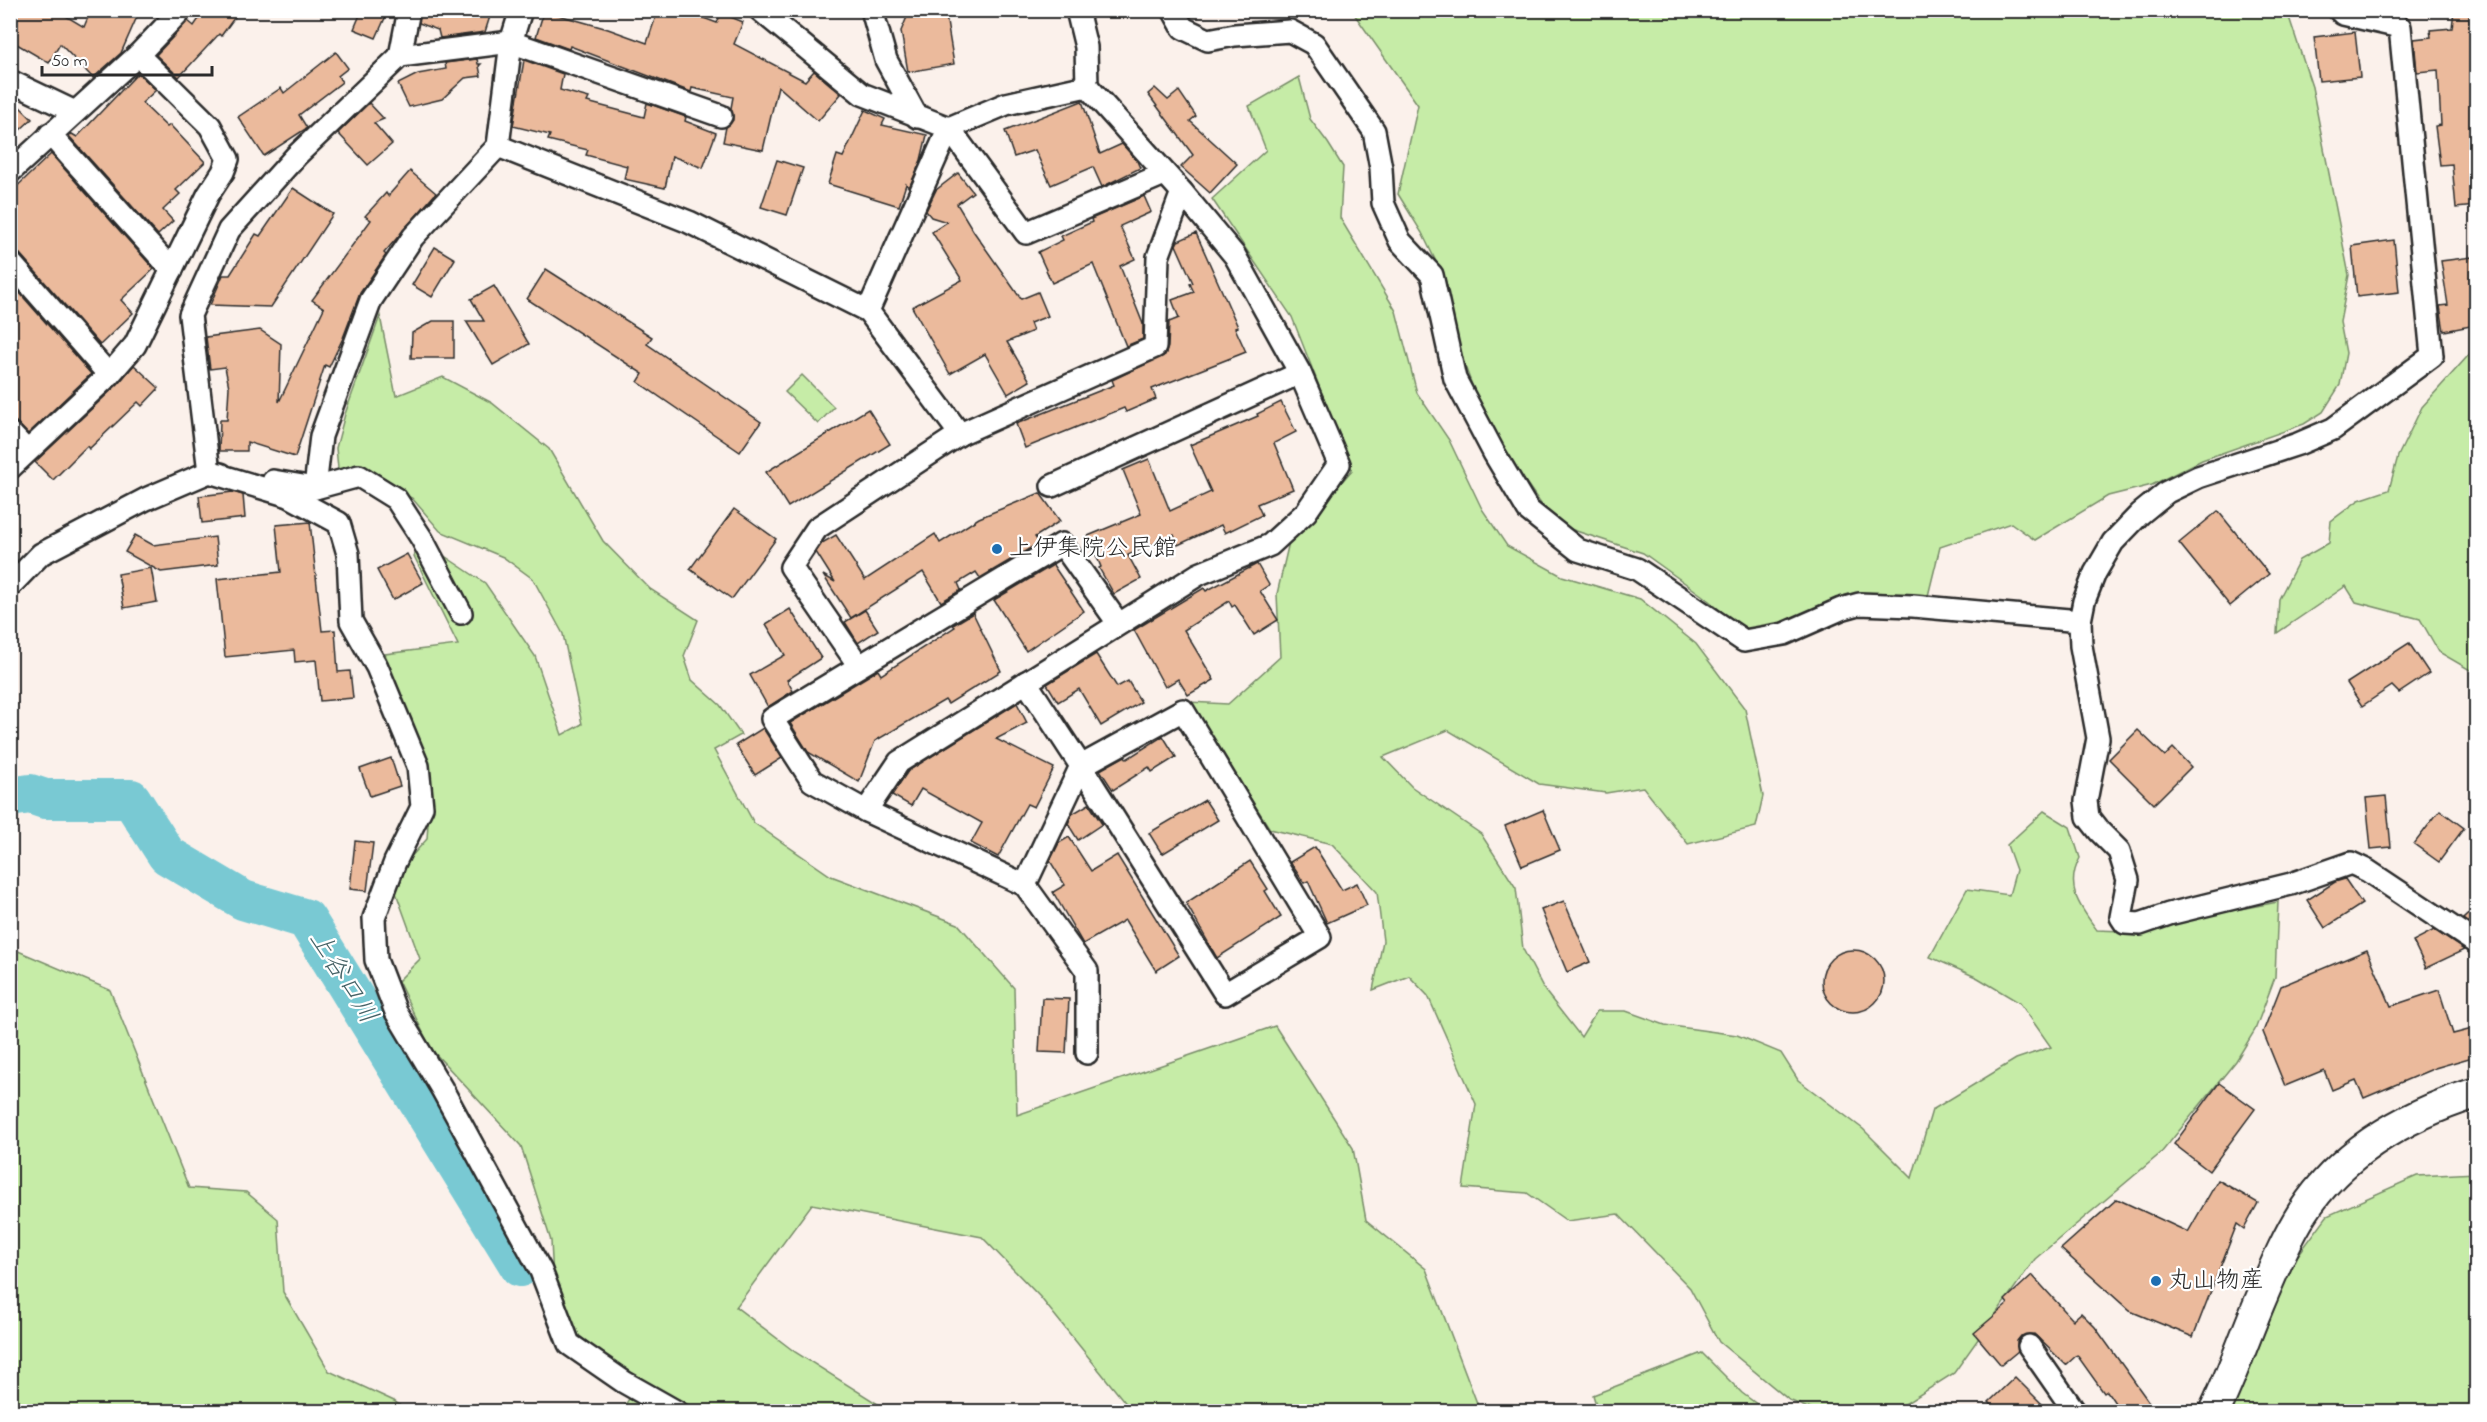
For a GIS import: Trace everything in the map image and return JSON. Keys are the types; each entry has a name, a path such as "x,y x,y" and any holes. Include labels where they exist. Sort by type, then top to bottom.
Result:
{"main road":[{"path":"2214,1412 2231,1378 2262,1295 2282,1253 2303,1212 2325,1183 2363,1147 2398,1124 2476,1093"}],"street":[{"path":"10,172 138,55 181,10"},
{"path":"209,472 190,315 229,230 296,156 400,56 409,10"},
{"path":"315,488 321,436 371,300 413,237 498,147 511,42 521,10"},
{"path":"760,10 862,94 949,128 1026,233 1164,174"},
{"path":"872,10 886,60 917,117"},
{"path":"866,811 899,762 1199,574 1270,545 1306,512 1339,464 1300,373 1235,256 1182,192 1087,87 1086,46 1077,10"},
{"path":"1173,10 1183,28 1208,40 1235,35 1290,31 1314,44 1374,131 1381,168 1383,203 1400,241 1432,275 1455,379 1494,453 1528,510 1578,550 1637,569 1744,641 1784,634 1841,609 1859,604 1913,606 2080,621"},
{"path":"2339,10 2343,14 2400,27 2432,356 2377,394 2333,429 2298,444 2198,477 2168,492 2139,514 2113,542 2095,573 2084,601 2080,621 2081,646 2098,738 2086,801 2088,817 2119,850 2128,880 2121,916 2126,923 2140,924 2169,914 2291,884 2350,863 2368,871 2476,943"},
{"path":"400,56 511,42 720,116"},
{"path":"10,468 109,375 135,345 228,159 210,126 138,55"},
{"path":"10,81 75,112"},
{"path":"868,310 949,128 1006,104 1087,87"},
{"path":"50,134 172,270"},
{"path":"498,147 689,222 868,310 960,434"},
{"path":"859,666 791,567 817,528 960,434 1155,347 1158,257 1182,192"},
{"path":"10,262 109,375"},
{"path":"1052,486 1300,373"},
{"path":"10,433 27,451"},
{"path":"209,472 289,496 339,523 348,554 351,621 377,667 418,766 422,807 395,862 374,918 376,960 396,1012 442,1089 541,1271 569,1344 624,1382 677,1412"},
{"path":"10,586 41,554 146,499 209,472 315,488 359,476 396,499 422,539 461,613"},
{"path":"1087,1053 1087,972 1025,885 866,811 812,781 772,719 1062,544 1118,623"},
{"path":"1025,885 1081,766 1183,710 1320,937 1225,994 1081,766 1026,682"},
{"path":"2029,1346 2075,1412"}],"green space":[{"path":"1352,11 2287,11 2312,87 2349,275 2340,322 2346,353 2340,385 2323,412 2304,424 2202,460 2152,485 2108,496 2035,540 2011,523 1940,547 1927,600 1781,626 1744,630 1703,596 1643,553 1555,524 1488,428 1453,334 1446,282 1422,233 1398,194 1418,105"},
{"path":"1299,77 1310,119 1343,167 1340,218 1396,311 1417,393 1449,440 1482,509 1507,546 1562,576 1640,599 1696,644 1745,709 1763,796 1756,827 1688,844 1643,787 1606,793 1539,784 1448,730 1383,757 1412,787 1481,834 1516,888 1523,949 1545,991 1581,1037 1597,1011 1626,1011 1665,1025 1737,1035 1781,1053 1798,1080 1863,1129 1912,1178 1932,1110 2016,1059 2051,1047 2020,1003 1978,978 1930,957 1967,889 2009,895 2016,870 2007,845 2044,811 2070,827 2080,858 2075,868 2076,896 2097,930 2122,931 2278,902 2275,977 2255,1030 2236,1061 2161,1153 2035,1259 1954,1373 1894,1411 1815,1411 1789,1400 1719,1342 1690,1288 1618,1214 1567,1221 1527,1193 1463,1188 1476,1104 1428,996 1409,976 1373,990 1383,941 1377,892 1332,844 1270,829 1189,702 1228,704 1280,657 1277,594 1289,542 1352,470 1292,317 1212,199 1266,150 1249,106"},
{"path":"380,316 396,396 443,377 492,403 549,449 603,541 650,589 698,620 684,656 692,680 720,705 741,735 714,750 754,823 831,876 958,924 1014,988 1017,1115 1275,1026 1353,1148 1366,1220 1426,1269 1480,1411 1132,1411 1040,1297 982,1237 812,1204 736,1307 795,1352 889,1411 702,1411 670,1396 609,1359 577,1334 554,1297 551,1241 521,1146 431,1049 398,981 420,959 391,879 427,839 431,775 385,654 458,645 414,556 422,541 485,583 535,656 562,735 582,724 563,634 533,579 503,557 440,531 412,498 379,484 339,478 336,448 345,414"},
{"path":"2476,347 2476,670 2470,670 2439,652 2420,619 2356,602 2346,586 2277,633 2279,599 2299,560 2329,543 2331,521 2359,500 2389,490 2398,456 2422,407"},
{"path":"802,375 834,407 818,424 785,392"},
{"path":"11,948 110,990 189,1188 246,1192 278,1219 283,1292 329,1371 394,1401 407,1411 11,1411"},
{"path":"2476,1173 2476,1411 2230,1412 2293,1262 2327,1216 2417,1176"},
{"path":"1702,1353 1742,1393 1766,1411 1598,1411 1593,1395"},
{"path":"629,1399 648,1407 646,1411 621,1411"}],"building":[{"path":"10,10 56,10 84,27 91,10 140,10 121,53 93,78 60,44 49,63 10,40"},
{"path":"205,10 240,10 221,36 219,34 179,77 156,55 188,21 194,26"},
{"path":"362,10 385,18 376,38 354,29"},
{"path":"421,10 444,10 467,18 470,10 492,10 485,32 440,38 438,30 419,23"},
{"path":"658,10 682,10 717,23 721,13 743,22 734,44 805,81 814,71 841,94 818,121 778,86 763,150 723,142 726,127 733,120 731,108 733,97 692,88 691,92 570,46 569,49 536,37 544,11 647,43"},
{"path":"910,10 945,10 954,64 908,72 901,31"},
{"path":"2454,10 2469,10 2476,113 2476,161 2474,161 2476,206 2456,208 2452,164 2440,165 2435,126 2441,125 2438,70 2417,72 2414,39 2431,37 2430,30 2452,28"},
{"path":"2355,32 2360,77 2319,81 2314,37"},
{"path":"336,52 348,68 338,76 342,82 299,115 307,128 264,156 238,117 281,88 284,93"},
{"path":"477,59 478,64 481,64 479,66 481,76 465,78 442,99 409,107 398,84 418,74 446,69 445,63"},
{"path":"524,60 563,74 560,90 589,98 587,102 644,117 647,103 686,117 685,121 716,133 703,168 672,156 665,188 624,179 627,166 586,155 588,150 548,140 550,135 513,126"},
{"path":"138,73 156,90 142,103 167,127 170,125 205,162 176,190 180,194 163,210 173,221 158,235 69,136 72,134 77,137"},
{"path":"1155,88 1168,100 1179,91 1196,116 1190,121 1237,164 1210,193 1181,167 1193,155 1148,94"},
{"path":"10,97 32,119 10,139"},
{"path":"1082,101 1100,154 1122,144 1140,168 1102,187 1093,167 1051,185 1035,150 1014,157 1005,131"},
{"path":"369,103 384,119 374,123 392,144 368,165 338,133"},
{"path":"865,110 885,119 882,125 927,135 921,160 909,188 906,184 899,206 828,184 837,155 843,157"},
{"path":"51,154 154,269 121,300 133,313 100,345 20,254 10,250 10,193"},
{"path":"777,160 803,168 787,215 761,207"},
{"path":"410,171 436,193 384,253 386,255 360,293 329,367 325,365 295,457 247,442 247,451 219,451 220,420 227,420 229,387 225,367 210,369 206,337 260,330 281,344 279,402 324,308 312,300 371,220 365,216 386,193 388,196"},
{"path":"958,173 973,192 957,204 974,232 1021,299 1038,292 1048,316 1030,323 1033,331 1007,342 1030,381 1008,394 985,354 950,374 912,307 962,280 932,232 947,222 931,217 926,211 936,190"},
{"path":"293,188 333,214 271,307 210,305 223,275 230,275 256,234 260,236"},
{"path":"1144,196 1151,212 1120,226 1135,259 1120,266 1143,324 1143,339 1126,346 1093,264 1052,283 1038,252 1063,240 1061,236 1092,222 1091,219"},
{"path":"1196,233 1238,327 1235,328 1246,352 1152,389 1156,399 1126,412 1124,408 1025,448 1016,424 1114,385 1112,380 1165,355 1168,347 1169,322 1179,318 1172,300 1194,292 1190,284 1193,283 1176,245 1178,241"},
{"path":"2394,240 2399,292 2357,297 2352,246"},
{"path":"435,247 455,259 432,297 412,285"},
{"path":"2472,257 2476,289 2476,325 2444,331 2440,306 2448,305 2441,261"},
{"path":"546,269 652,337 647,344 761,422 740,452 638,382 643,374 527,299"},
{"path":"10,282 91,374 28,434 10,416"},
{"path":"494,286 529,344 493,365 466,321 484,321 471,299"},
{"path":"433,321 454,321 454,358 411,358 412,333"},
{"path":"134,365 159,388 142,406 138,402 89,449 87,446 53,480 35,462 118,384"},
{"path":"1281,402 1296,432 1274,443 1293,489 1257,504 1262,515 1225,533 1221,525 1178,545 1174,535 1128,555 1141,579 1114,594 1099,568 1101,567 1088,536 1141,514 1123,470 1149,459 1170,511 1211,492 1190,445 1258,416 1257,414"},
{"path":"868,409 890,444 788,507 766,472"},
{"path":"233,492 243,495 245,518 202,523 199,496"},
{"path":"1040,493 1060,521 1035,537 1039,543 980,578 976,572 958,583 961,590 941,602 923,572 851,618 823,575 835,582 816,552 822,543 836,535 865,580 935,534 940,543 979,518"},
{"path":"734,509 776,539 732,599 690,569"},
{"path":"2218,511 2269,574 2230,606 2179,543"},
{"path":"310,522 322,631 335,630 338,672 350,671 353,698 320,701 316,660 295,662 294,650 225,657 217,579 281,572 276,525"},
{"path":"135,535 153,545 215,537 218,565 161,572 125,552"},
{"path":"407,554 423,583 393,600 377,570"},
{"path":"1257,564 1269,585 1260,591 1278,620 1254,635 1235,605 1232,607 1229,601 1184,630 1214,680 1188,695 1178,679 1165,687 1134,630 1204,588 1206,591"},
{"path":"1053,565 1084,611 1026,651 994,600"},
{"path":"151,568 157,602 124,608 118,574"},
{"path":"790,609 821,658 787,680 793,691 768,707 750,675 785,655 766,624"},
{"path":"865,610 878,630 858,643 845,622"},
{"path":"973,613 1001,671 948,704 945,700 875,741 859,782 808,752 790,723 878,670 881,675"},
{"path":"2409,643 2429,673 2399,693 2392,686 2362,706 2347,683"},
{"path":"1096,654 1117,687 1128,681 1141,702 1101,726 1079,689 1058,702 1047,684"},
{"path":"1017,703 1027,723 996,739 1054,768 1034,807 1027,804 998,857 971,843 982,823 921,789 911,806 892,795 908,771"},
{"path":"763,728 782,758 755,775 736,745"},
{"path":"2138,730 2165,756 2173,748 2191,767 2154,804 2109,759"},
{"path":"1163,736 1176,757 1152,772 1149,767 1113,790 1100,770 1125,756 1127,759"},
{"path":"391,758 400,786 370,796 360,769"},
{"path":"2386,796 2391,847 2371,849 2366,798"},
{"path":"1205,800 1218,820 1162,854 1149,833"},
{"path":"1089,804 1102,824 1078,840 1068,824 1072,814"},
{"path":"1543,810 1560,850 1522,866 1505,826"},
{"path":"2440,810 2464,828 2439,862 2414,844"},
{"path":"1069,837 1091,871 1117,855 1179,956 1156,971 1125,920 1083,944 1053,892 1065,885 1050,861 1059,843"},
{"path":"355,841 373,843 367,891 350,889"},
{"path":"1315,847 1342,890 1357,883 1367,905 1327,923 1308,881 1304,883 1290,862"},
{"path":"1250,861 1268,889 1265,891 1281,917 1217,958 1186,903"},
{"path":"2345,879 2362,904 2325,928 2307,900 2335,882"},
{"path":"1564,901 1590,962 1567,972 1541,910"},
{"path":"2476,907 2476,928 2463,919"},
{"path":"2434,930 2464,950 2426,968 2413,941"},
{"path":"1853,950 1875,959 1884,981 1875,1003 1853,1012 1831,1003 1822,981 1831,959"},
{"path":"2367,950 2391,1006 2439,990 2453,1034 2476,1028 2476,1056 2435,1068 2364,1098 2356,1080 2332,1090 2324,1070 2285,1086 2263,1032 2281,986"},
{"path":"1042,998 1069,999 1066,1053 1039,1052"},
{"path":"2219,1083 2255,1109 2209,1171 2174,1144"},
{"name":"丸山物産","path":"2218,1180 2258,1203 2244,1229 2237,1224 2193,1337 2130,1311 2061,1249 2117,1199 2188,1232"},
{"path":"2032,1275 2073,1320 2081,1313 2095,1327 2156,1412 2121,1412 2107,1391 2104,1393 2077,1355 2066,1365 2034,1334 2021,1336 2017,1341 2018,1351 2001,1365 1974,1333 2008,1304 2005,1300"},
{"path":"2015,1377 2050,1412 1999,1412 1989,1402"}],"waterway":[{"name":"上谷口川","path":"10,797 30,794 45,799 131,799 167,855 243,900 306,919 520,1267"}],"place":[{"name":"上伊集院公民館","path":"997,549"},
{"name":"丸山物産","path":"2156,1281"}]}
